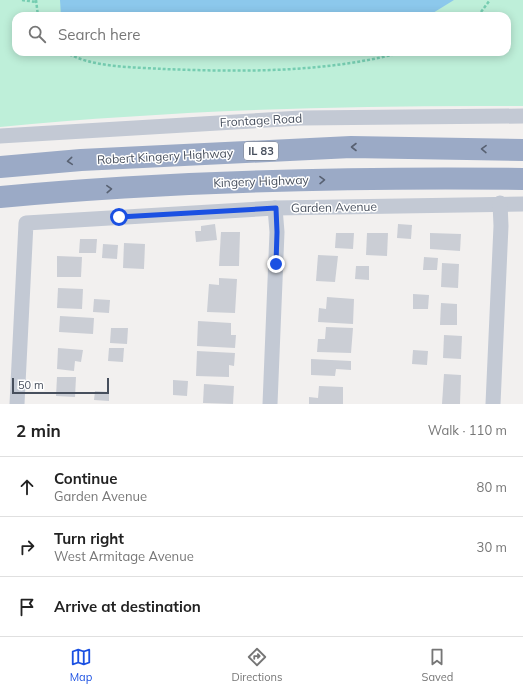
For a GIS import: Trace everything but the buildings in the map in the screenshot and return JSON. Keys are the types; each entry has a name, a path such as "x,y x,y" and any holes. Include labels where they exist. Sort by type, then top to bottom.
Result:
{"highway":[{"name":"Robert Kingery Highway","path":"0,167 81,160 351,147 523,150"},
{"name":"Kingery Highway","path":"0,197 66,191 254,180 433,178 523,179"}],"street":[{"name":"Frontage Road","path":"0,136 301,118 523,116"},
{"name":"Garden Avenue","path":"17,404 26,223 276,208 500,203 523,204"},
{"path":"493,404 501,226 500,203"},
{"path":"270,404 277,232 276,208"}],"path":[{"path":"22,0 36,1 37,12"},
{"path":"481,12 490,0"},
{"path":"74,56 85,61 105,64 180,69 293,68 347,63 382,56"}],"green space":[{"path":"0,0 523,0 523,106 392,106 262,110 131,116 0,127"}],"water":[{"path":"60,0 454,0 434,12 61,12"}],"route":[{"path":"119,217 276,208 276,264"}]}
